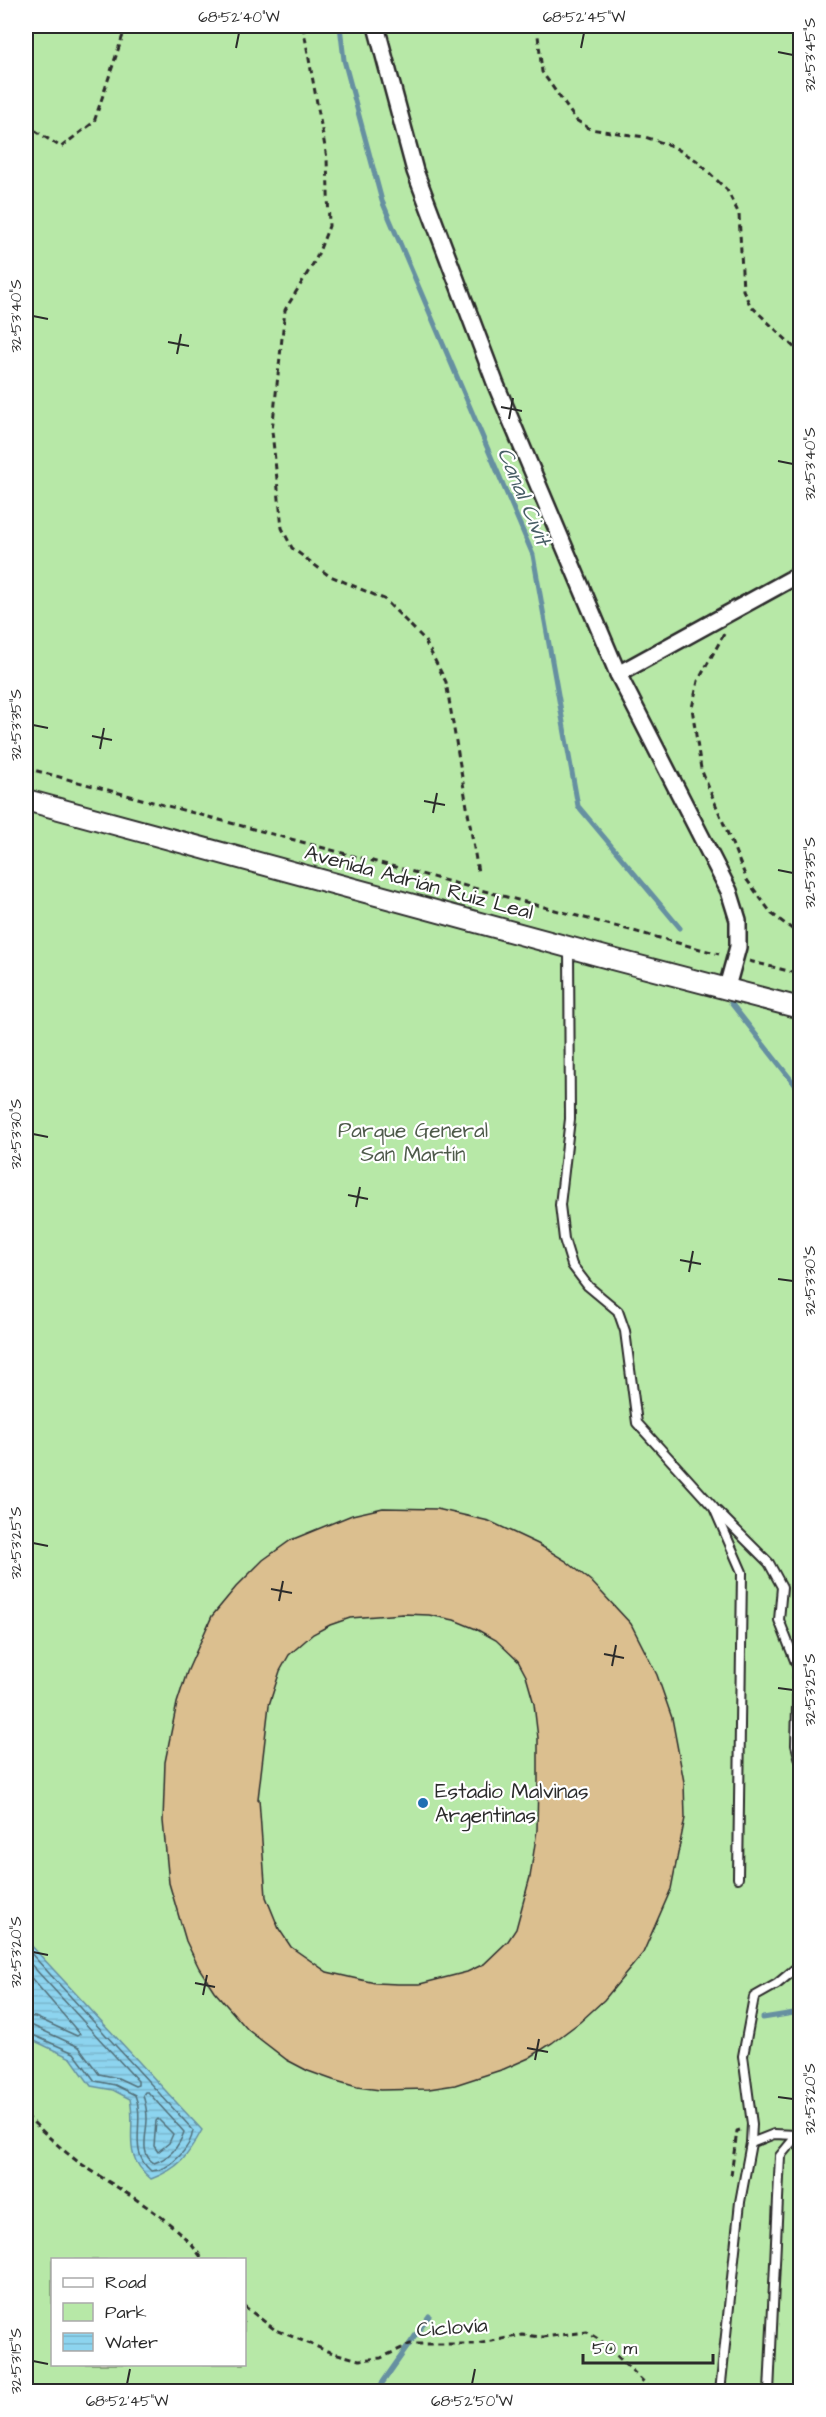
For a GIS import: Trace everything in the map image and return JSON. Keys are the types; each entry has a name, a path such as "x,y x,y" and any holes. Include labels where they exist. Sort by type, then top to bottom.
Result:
{"street":[{"path":"376,26 415,171 496,385 618,674 729,891 738,920 738,947 727,987"},
{"path":"618,674 801,574"},
{"name":"Avenida Adrián Ruiz Leal","path":"26,800 569,948 727,987 801,1008"}],"lane":[{"path":"569,948 570,1119 560,1205 564,1239 572,1265 588,1286 618,1311 625,1330 637,1423 714,1508 770,1563 782,1587 779,1620 798,1668 796,1745 801,1760"},
{"path":"714,1508 742,1572 738,1878"},
{"path":"720,2391 740,2202 751,2143 752,2124 743,2056 754,1996 777,1984 801,1965"},
{"path":"751,2143 774,2134 798,2134"},
{"path":"798,2134 801,2147"},
{"path":"769,2391 780,2156 798,2134"}],"path":[{"path":"26,125 61,147 94,123 126,26"},
{"path":"303,26 327,158 329,226 316,259 285,310 272,431 282,528 292,548 328,576 384,599 424,639 446,682 478,872"},
{"path":"537,26 542,72 576,120 590,129 645,137 672,146 696,160 727,190 739,214 742,290 750,304 801,353"},
{"path":"801,450 796,470 801,480"},
{"path":"738,608 698,681 692,708 701,768 747,880 772,914 801,935"},
{"path":"26,768 801,974"},
{"path":"26,2115 76,2160 146,2207 192,2242 202,2258"},
{"name":"Ciclovía","path":"246,2308 274,2329 327,2351 359,2360 381,2358 410,2344 477,2344 522,2335 543,2337 587,2332 604,2343 654,2391"}],"green space":[{"name":"Parque General San Martín","path":"26,26 800,26 800,2391 26,2392"}],"water":[{"path":"28,1942 202,2130 192,2148 176,2166 151,2179 141,2169 133,2151 130,2099 113,2090 91,2086 71,2058 26,2037 26,1943"}],"building":[{"name":"Estadio Malvinas Argentinas","path":"383,1508 437,1509 489,1521 538,1544 566,1561 591,1581 631,1624 657,1675 672,1718 684,1782 685,1818 671,1889 643,1953 604,2000 552,2043 529,2058 504,2069 455,2085 429,2089 380,2090 357,2087 308,2071 287,2060 248,2030 214,1991 199,1968 186,1941 169,1883 163,1821 165,1762 177,1703 187,1672 212,1616 263,1560 291,1540 352,1515","holes":["403,1614 429,1615 454,1620 496,1640 518,1661 526,1676 534,1704 538,1738 537,1830 530,1877 516,1929 508,1941 484,1964 467,1972 420,1984 375,1983 327,1972 291,1947 279,1929 266,1897 258,1799 269,1705 280,1671 289,1655 313,1634 350,1618"]}],"waterway":[{"name":"Canal Civit","path":"340,26 344,60 382,201 533,555 578,806 680,928"},
{"name":"Canal Civit","path":"731,1003 800,1091"},
{"name":"Canal Civit","path":"763,2018 800,2012"},
{"name":"Canal Civit","path":"376,2392 429,2316"}],"place":[{"name":"Estadio Malvinas Argentinas","path":"423,1803"}]}
